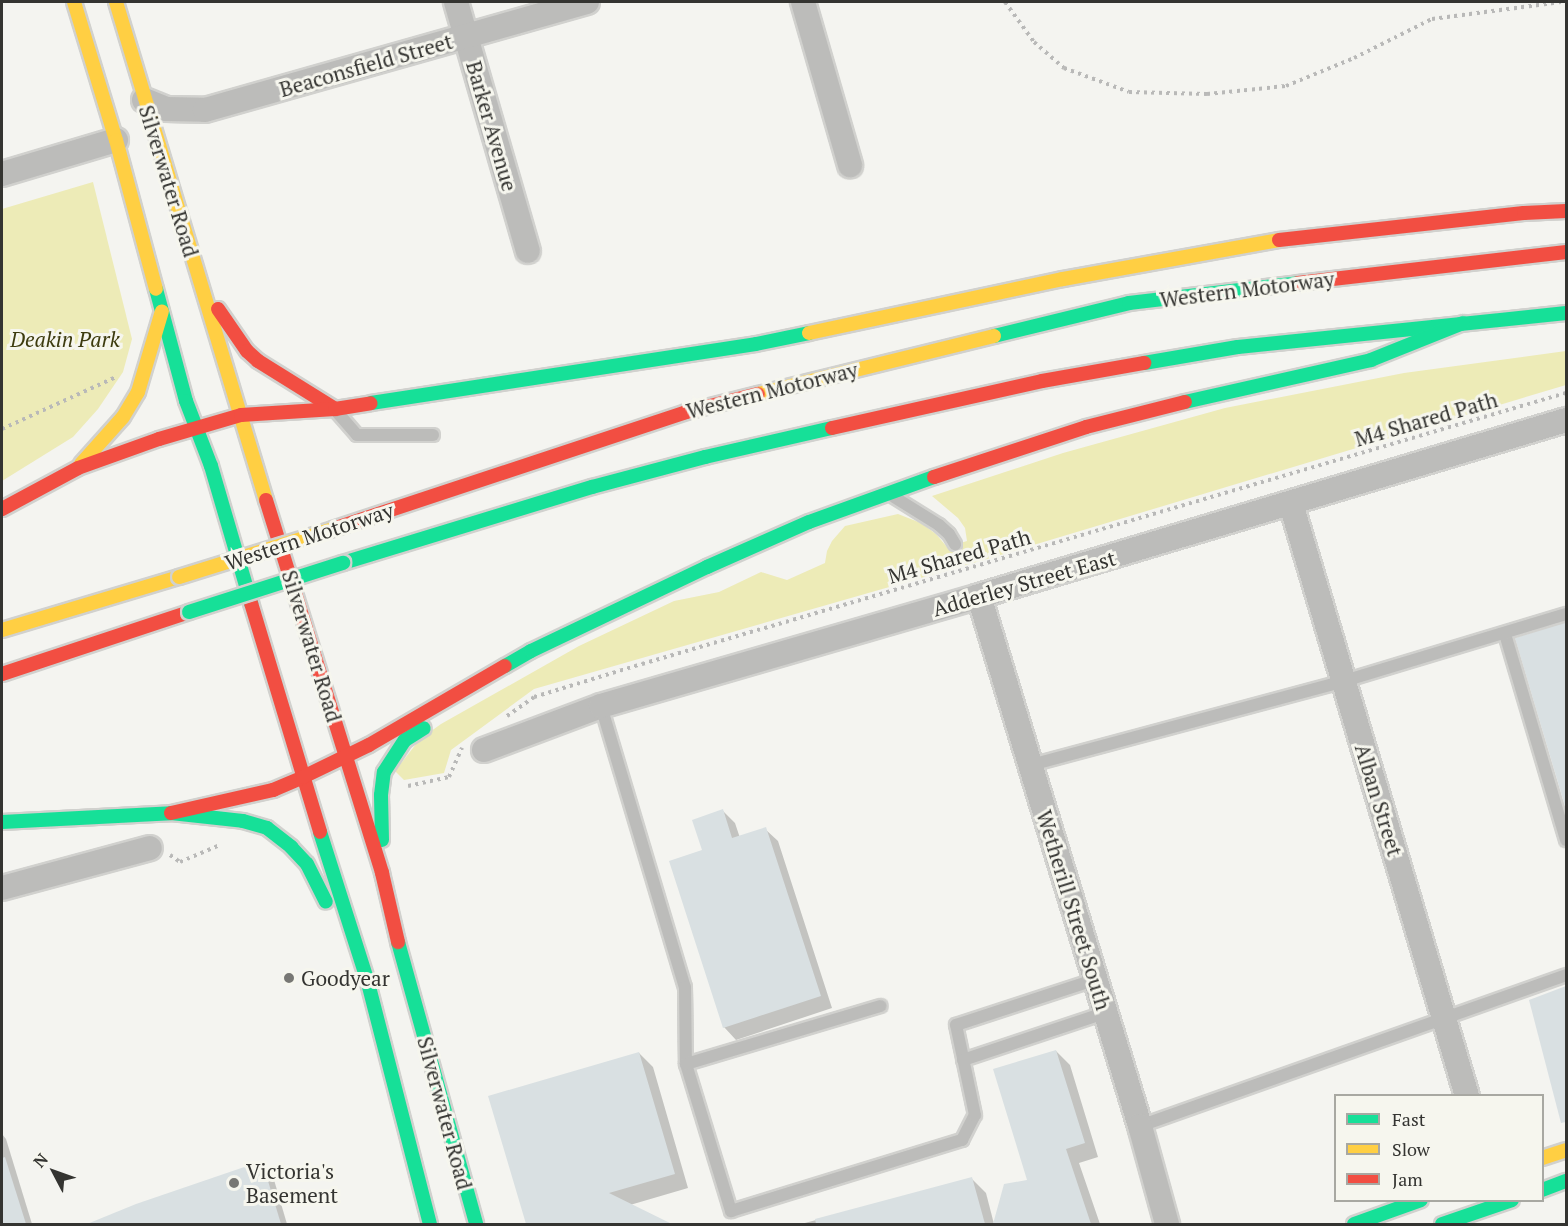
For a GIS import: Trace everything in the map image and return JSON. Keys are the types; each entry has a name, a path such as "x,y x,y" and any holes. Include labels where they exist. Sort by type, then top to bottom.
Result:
{"highway":[{"name":"Silverwater Road","path":"74,2 116,140 196,429 211,466 255,607 303,777 367,979 430,1224"},
{"name":"Silverwater Road","path":"116,2 196,274 382,873 393,922 476,1224"},
{"path":"2,509 78,468 159,439 241,415 335,409 756,344 1063,279 1263,242 1524,213 1566,211"},
{"name":"Western Motorway","path":"2,630 333,529 686,412 1129,303 1566,252"},
{"path":"196,274 247,351 268,369 335,409"},
{"path":"78,468 123,417 138,392 162,309"},
{"name":"Western Motorway","path":"2,674 343,563 592,487 705,457 1042,381 1238,347 1566,313"},
{"path":"171,813 273,790 303,777 345,757 531,651 707,567 809,522 887,493 1086,427 1231,390 1371,360 1463,323"},
{"path":"393,922 383,858 381,795 384,772 405,740 522,668 707,567"},
{"path":"2,822 171,813 249,822 267,828 291,847 307,864 324,897 382,1040"},
{"path":"1544,1157 1566,1150"},
{"path":"1544,1189 1566,1181"},
{"path":"1354,1224 1415,1202"},
{"path":"1442,1224 1505,1202"}],"street":[{"name":"Barker Avenue","path":"456,2 528,251"},
{"name":"Beaconsfield Street","path":"144,100 166,109 205,110 587,2"},
{"path":"803,2 850,165"},
{"path":"2,174 116,140"},
{"name":"Adderley Street East","path":"476,747 601,706 1291,504 1566,420"},
{"name":"Alban Street","path":"1291,504 1467,1094"},
{"name":"Wetherill Street South","path":"979,596 1140,1126 1167,1224"},
{"path":"2,888 150,848"}],"lane":[{"path":"335,409 357,435 433,435"},
{"path":"887,493 925,514 949,534 955,544"},
{"path":"1031,765 1344,681 1566,614"},
{"path":"1505,634 1566,840"},
{"path":"601,706 685,987 686,1064 731,1211 962,1140 975,1115 956,1025 1095,980"},
{"path":"1140,1126 1566,975"},
{"path":"686,1064 881,1006"},
{"path":"963,1060 1104,1013"}],"path":[{"path":"1005,2 1034,42 1064,69 1130,92 1208,94 1286,86 1354,58 1432,19 1529,3 1561,2"},
{"path":"2,429 114,375"},
{"name":"M4 Shared Path","path":"506,717 534,697 632,667 1566,393"},
{"path":"404,787 449,777 459,751 476,747"},
{"path":"150,848 165,852 180,862 224,844"}],"green space":[{"name":"Deakin Park","path":"93,182 132,339 123,372 98,409 73,437 2,481 2,209"},
{"path":"1566,351 1566,385 987,559 534,689 451,750 444,773 404,780 395,771 420,739 441,724 579,646 674,601 719,592 761,572 787,580 825,563 832,541 845,526 898,514 921,523 936,534 947,547 967,541 965,528 958,518 932,496 1063,453 1225,408 1404,373"}],"building":[{"path":"1566,622 1566,806 1565,806 1515,638"},
{"path":"723,809 732,838 766,827 821,996 723,1028 669,861 702,850 692,820"},
{"path":"1566,986 1566,1122 1561,1123 1529,1000"},
{"path":"1056,1050 1085,1143 1066,1149 1091,1224 993,1224 1004,1184 1027,1180 993,1069"},
{"path":"639,1052 675,1174 609,1193 672,1224 526,1224 488,1096"},
{"path":"5,1157 26,1224 2,1224 2,1158"},
{"name":"Victoria's Basement","path":"262,1161 281,1224 87,1224 136,1204"},
{"path":"972,1177 985,1224 816,1224 815,1219"}],"traffic: fast":[{"path":"994,336 1129,303 1298,283"},
{"path":"156,289 186,401 211,466 251,603"},
{"path":"1144,363 1238,347 1566,313"},
{"path":"1185,402 1371,360 1463,323"},
{"path":"371,403 756,344 809,333"},
{"path":"343,563 592,487 705,457 832,428"},
{"path":"505,666 531,651 707,567 809,522 934,477"},
{"path":"189,612 343,563"},
{"path":"382,840 381,795 384,772 405,740 424,728"},
{"path":"2,822 171,813 243,821 267,828 291,847 307,864 326,902"},
{"path":"320,832 367,979 430,1224"},
{"path":"398,942 476,1224"},
{"path":"1544,1189 1566,1181"},
{"path":"1354,1224 1415,1202"},
{"path":"1442,1224 1506,1202"}],"traffic: slow":[{"path":"74,2 116,140 156,289"},
{"path":"116,2 266,500"},
{"path":"809,333 1063,279 1279,240"},
{"path":"81,464 123,417 138,392 162,311"},
{"path":"758,394 994,336"},
{"path":"179,577 333,529"},
{"path":"2,630 179,577"},
{"path":"1544,1157 1566,1150"}],"traffic: jam":[{"path":"1279,240 1524,213 1566,211"},
{"path":"1298,283 1566,252"},
{"path":"218,309 247,351 258,361 335,409"},
{"path":"832,428 1042,381 1144,363"},
{"path":"333,529 686,412 758,394"},
{"path":"934,477 1086,427 1185,402"},
{"path":"2,509 78,468 159,439 241,415 335,409 371,403"},
{"path":"266,500 382,873 398,942"},
{"path":"251,603 320,832"},
{"path":"2,674 189,612"},
{"path":"171,813 273,790 303,777 369,745 505,666"}],"place":[{"name":"Goodyear","path":"289,978"},
{"name":"Victoria's Basement","path":"234,1183"}]}
